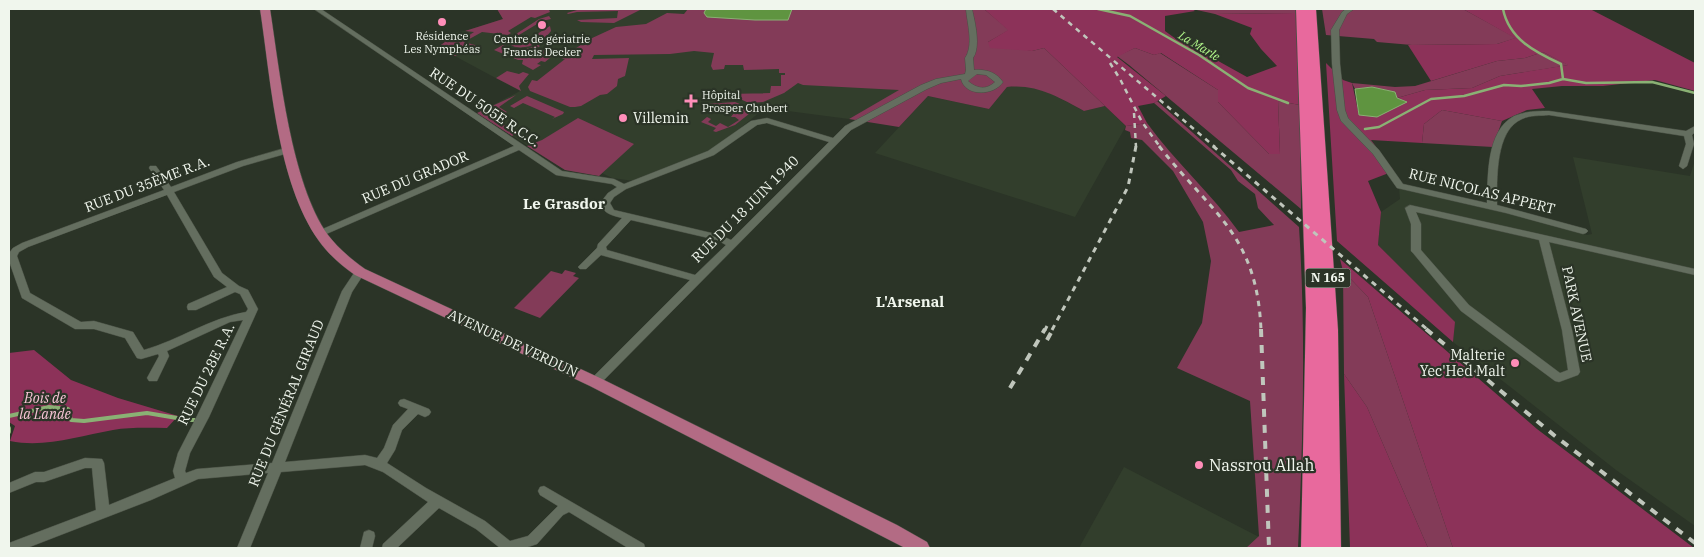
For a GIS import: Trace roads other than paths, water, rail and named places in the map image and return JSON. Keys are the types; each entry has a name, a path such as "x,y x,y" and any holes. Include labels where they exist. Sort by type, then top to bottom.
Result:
{"highway":[{"name":"N 165","path":"1301,9 1314,308 1311,548"},
{"name":"N 165","path":"1311,9 1330,330 1331,548"}],"main road":[{"name":"AVENUE DE VERDUN","path":"265,9 290,150 306,201 321,233 338,254 360,272 595,382 891,531 921,548"}],"street":[{"name":"RUE DU 505E R.C.C.","path":"317,9 561,174 614,182 623,187"},
{"path":"968,86 964,81 972,54 973,20 969,9"},
{"name":"RUE NICOLAS APPERT","path":"1351,9 1344,14 1334,30 1341,110 1344,119 1376,152 1400,186 1584,231"},
{"path":"972,54 986,73"},
{"name":"RUE DU 18 JUIN 1940","path":"595,382 834,141 856,122 924,86 936,83 967,76 986,73 997,78 999,82 997,86 987,90 936,83"},
{"path":"1492,207 1500,137 1507,126 1517,118 1532,114 1564,114 1691,139"},
{"path":"731,244 720,238 628,217 611,212 605,207 611,195 623,187 711,152 754,122 764,120 834,141"},
{"path":"1683,166 1695,128"},
{"name":"RUE DU GRADOR","path":"321,233 519,147"},
{"name":"RUE DU 35ÈME R.A.","path":"162,349 141,355 129,335 94,325 75,324 26,294 12,256 16,250 169,191 240,164 290,150"},
{"name":"RUE DU 28E R.A.","path":"153,168 169,191 218,276 244,292 252,306 251,315 196,432 184,453 179,471 182,479"},
{"name":"PARK AVENUE","path":"1410,208 1544,240 1566,330 1574,372 1559,378 1465,308 1416,251 1416,224 1410,208"},
{"path":"583,267 628,217"},
{"path":"1544,240 1695,272"},
{"path":"601,249 606,254 697,279"},
{"name":"RUE DU GÉNÉRAL GIRAUD","path":"244,548 347,291 360,272"},
{"path":"192,307 235,288"},
{"path":"153,378 164,356 162,349 228,319 251,315"},
{"path":"380,464 389,450 397,428 421,410 404,403"},
{"path":"12,548 147,496 182,479 207,472 277,466 366,460 380,464 423,493 497,537 508,548 532,540 559,511 569,506"},
{"path":"9,488 35,477 44,478 85,463 95,462 99,465 103,513"},
{"path":"544,491 569,506 618,542 639,548"},
{"path":"388,548 438,501"}],"waterway":[{"name":"La Marle","path":"1098,9 1130,16 1199,55 1248,88 1288,103"},
{"path":"1503,9 1511,29 1517,36 1542,55 1561,64 1563,79"},
{"path":"1365,129 1379,127 1431,99 1464,96 1504,85 1521,86 1549,83 1563,79"},
{"path":"1563,79 1586,83 1652,82 1695,93"},
{"path":"9,416 49,407 68,409 71,420 84,421 147,413 177,418 179,420 199,420"}],"railway":[{"path":"1053,9 1215,147"},
{"path":"1110,63 1142,122 1160,147"},
{"path":"1134,113 1136,146"},
{"path":"1052,330 1128,187 1136,146"},
{"path":"1159,146 1214,209 1241,248 1251,270 1258,297 1261,330"},
{"path":"1213,146 1428,330"},
{"path":"1045,330 1047,326"},
{"path":"1010,388 1045,329"},
{"path":"1047,340 1053,329"},
{"path":"1261,329 1269,548"},
{"path":"1426,329 1555,436 1695,543"}],"place":[{"name":"Résidence Les Nymphéas","path":"442,22"},
{"name":"Centre de gériatrie Francis Decker","path":"542,25"},
{"name":"Hôpital Prosper Chubert","path":"691,101"},
{"name":"Villemin","path":"623,118"},
{"name":"Malterie Yec'Hed Malt","path":"1515,363"},
{"name":"Nassrou Allah","path":"1199,465"}],"district":[{"name":"Le Grasdor","path":"564,204"},
{"name":"L'Arsenal","path":"910,302"}],"park label":[{"name":"Bois de la Lande","path":"45,406"}]}
